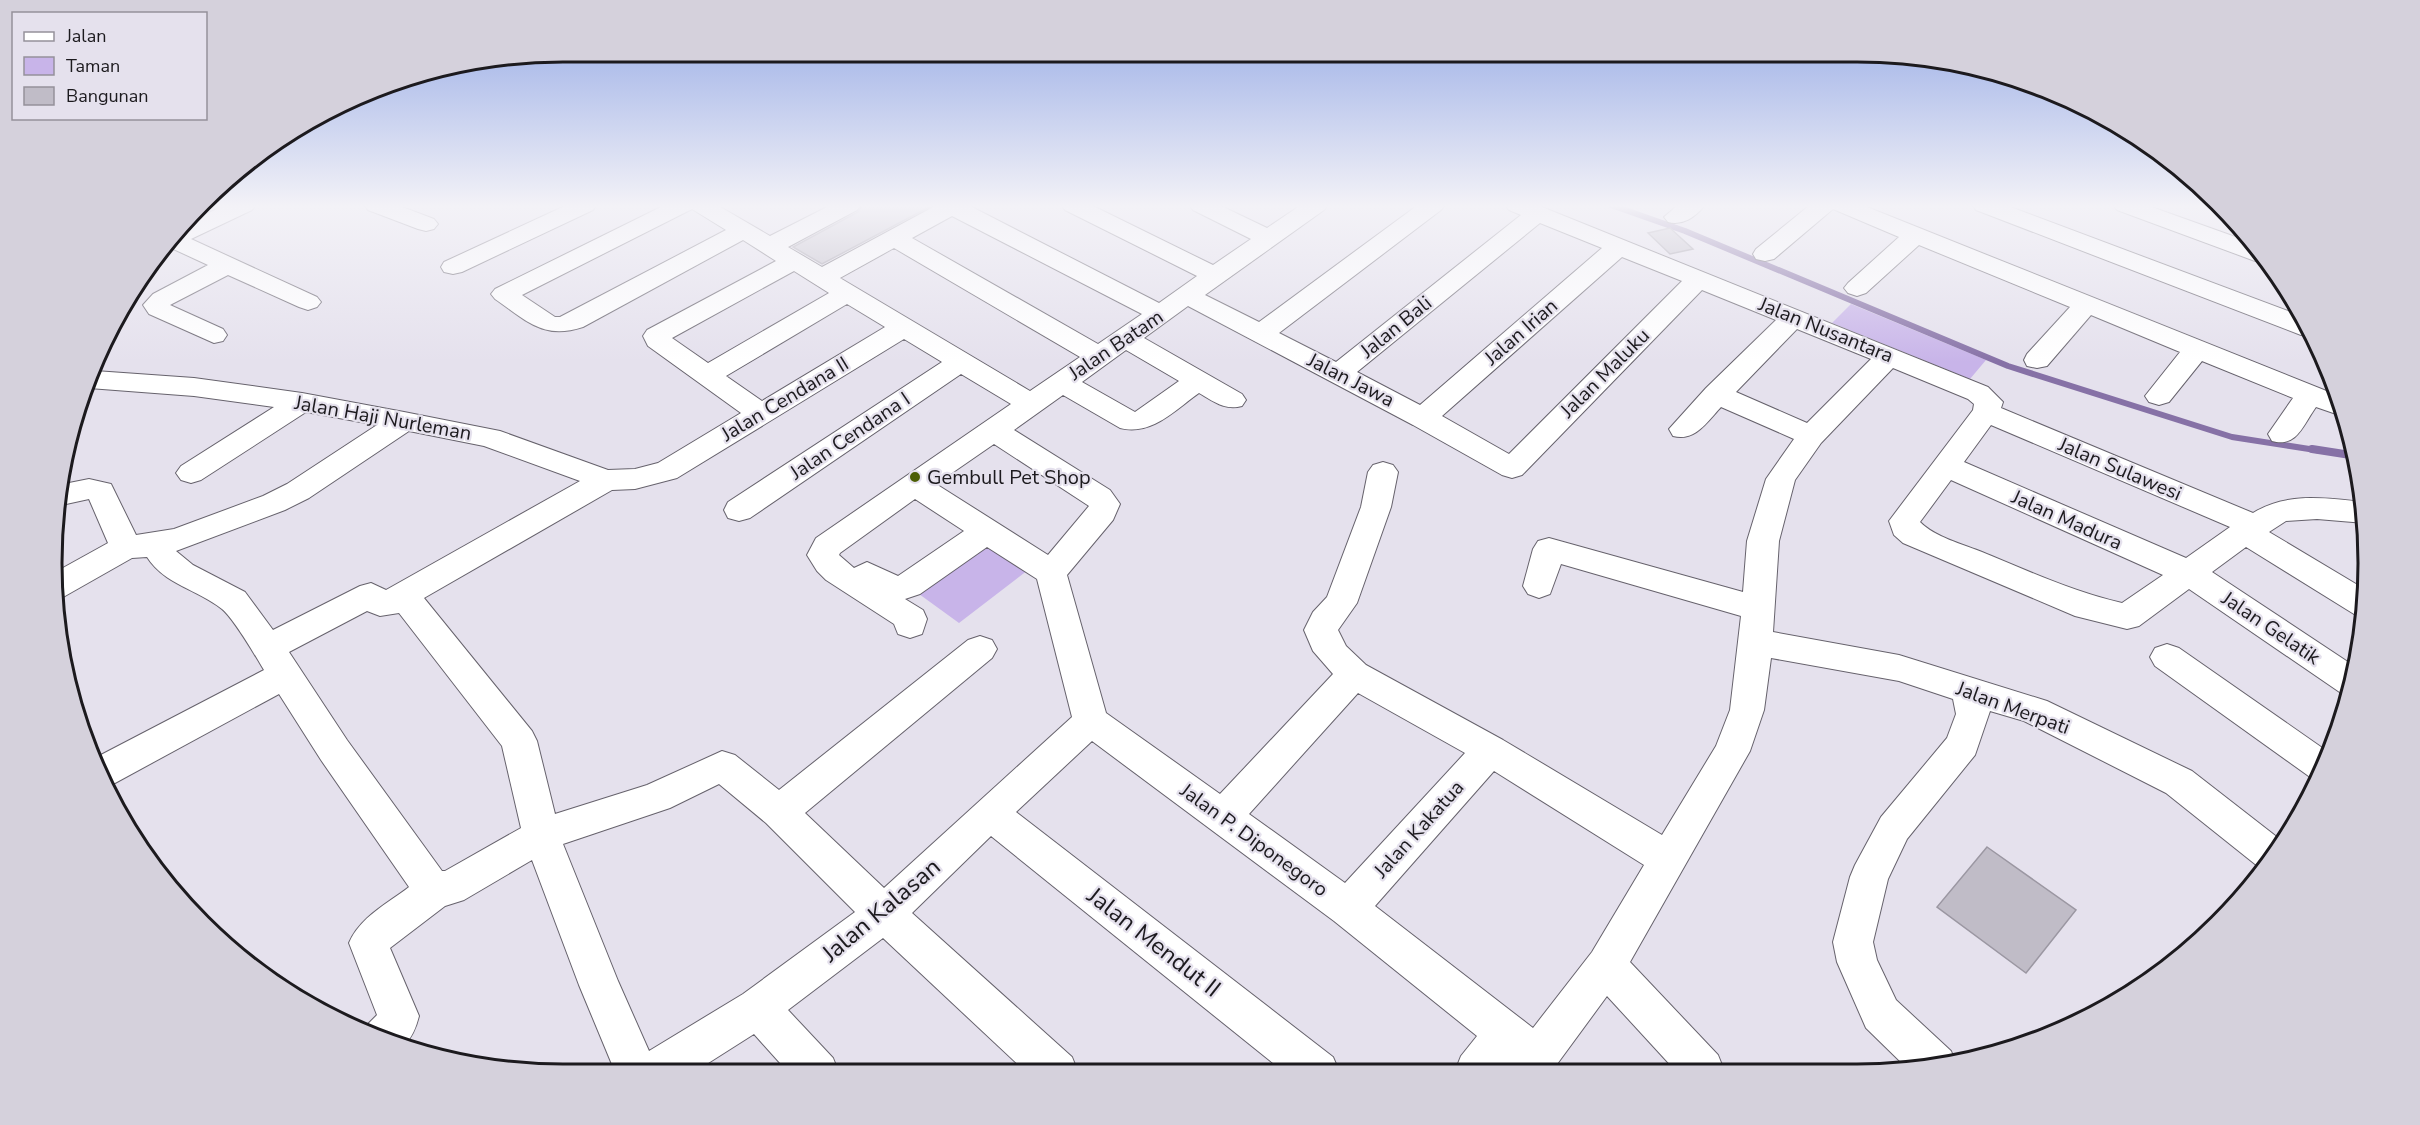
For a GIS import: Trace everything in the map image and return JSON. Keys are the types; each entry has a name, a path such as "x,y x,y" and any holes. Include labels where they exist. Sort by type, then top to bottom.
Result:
{"street":[{"path":"209,258 308,302"},
{"path":"453,267 473,258"},
{"path":"576,258 504,294 549,324 562,325 574,321 693,258"},
{"path":"792,258 903,328 1030,403"},
{"path":"823,277 858,258"},
{"path":"928,258 1100,357"},
{"path":"1053,258 1161,314"},
{"path":"1179,258 1216,276"},
{"name":"Jalan Batam","path":"827,546 1242,258"},
{"path":"1260,334 1363,258"},
{"name":"Jalan Bali","path":"1339,373 1472,258"},
{"name":"Jalan Irian","path":"1423,418 1606,258"},
{"name":"Jalan Nusantara","path":"1648,258 1978,393 1989,402 1986,412"},
{"path":"1857,288 1891,258"},
{"path":"1973,258 2333,404"},
{"path":"2122,258 2298,324"},
{"path":"760,413 657,340 658,333 796,260"},
{"path":"214,335 158,309 156,305 162,299 226,266"},
{"name":"Jalan Maluku","path":"1512,468 1699,278"},
{"path":"706,376 848,293"},
{"name":"Jalan Jawa","path":"1188,296 1339,373 1512,468"},
{"path":"2037,360 2088,303"},
{"path":"1683,429 1794,317"},
{"name":"Jalan Cendana II","path":"667,471 903,328"},
{"path":"1126,339 1232,400"},
{"path":"2159,396 2197,349"},
{"path":"1495,1064 1523,1054 1606,965 1732,751 1747,710 1757,625 1763,541 1781,479 1811,436 1889,356"},
{"name":"Jalan Cendana I","path":"739,510 960,362"},
{"name":"Jalan Haji Nurleman","path":"96,380 194,387 302,402 404,421 490,438 606,480 635,479 667,471"},
{"path":"1062,382 1130,421 1136,422 1141,421 1197,381"},
{"path":"1716,394 1811,436"},
{"path":"2282,434 2310,395"},
{"path":"190,473 302,402"},
{"path":"1986,412 1904,521 1905,527 1914,535 1944,549 2086,607 2127,617 2250,529 2279,511 2317,508 2356,514"},
{"name":"Jalan Sulawesi","path":"1986,412 2250,529 2357,599"},
{"path":"63,584 141,546 230,521 298,491 404,421"},
{"path":"993,430 1099,497 1105,504 1102,512 1051,573"},
{"name":"Jalan Madura","path":"1946,466 2189,573"},
{"path":"1383,472 1376,507 1341,603 1325,621 1321,630 1325,642 1334,655 1354,674 1490,750 1668,859"},
{"path":"107,769 276,662 371,595 383,606 606,480"},
{"path":"914,484 1051,573 1091,721"},
{"path":"66,494 89,489 100,491 141,546 182,573 234,601 429,884 437,890"},
{"path":"910,625 910,619 907,616 826,564 823,555 827,546 865,573 894,589 901,589 918,580 987,531"},
{"name":"Jalan Merpati","path":"1539,586 1549,549 1757,625 2036,711 2179,782 2267,851"},
{"name":"Jalan Gelatik","path":"2189,573 2345,677"},
{"path":"404,595 519,741 541,835 599,985 634,1064"},
{"path":"779,812 980,649"},
{"path":"2167,657 2316,763"},
{"path":"1222,818 1354,674"},
{"path":"1928,1058 1881,1014 1857,962 1853,942 1869,877 1894,828 1962,745 1973,714 1969,690"},
{"name":"Jalan Kalasan","path":"667,1064 758,1008 884,914 1091,721"},
{"name":"Jalan P. Diponegoro","path":"1091,721 1348,908 1523,1054"},
{"name":"Jalan Kakatua","path":"1348,908 1490,750"},
{"path":"389,1032 396,1025 398,1016 369,943 376,935 437,890 450,888 541,835 657,797 722,766 779,812 884,914 1048,1064"},
{"name":"Jalan Mendut II","path":"990,813 1308,1064"},
{"path":"1606,965 1697,1064"},
{"path":"758,1008 810,1064"}],"green space":[{"path":"1851,304 1986,360 1970,379 1832,323"},
{"path":"988,543 1028,570 959,623 919,594"}],"building":[{"path":"811,258 834,258 822,264"},
{"path":"1987,847 2076,910 2026,973 1937,907"}],"waterway":[{"path":"1748,258 2008,366 2232,437 2322,451"},
{"path":"2312,449 2346,454"}],"place":[{"name":"Gembull Pet Shop","path":"915,477"}]}
